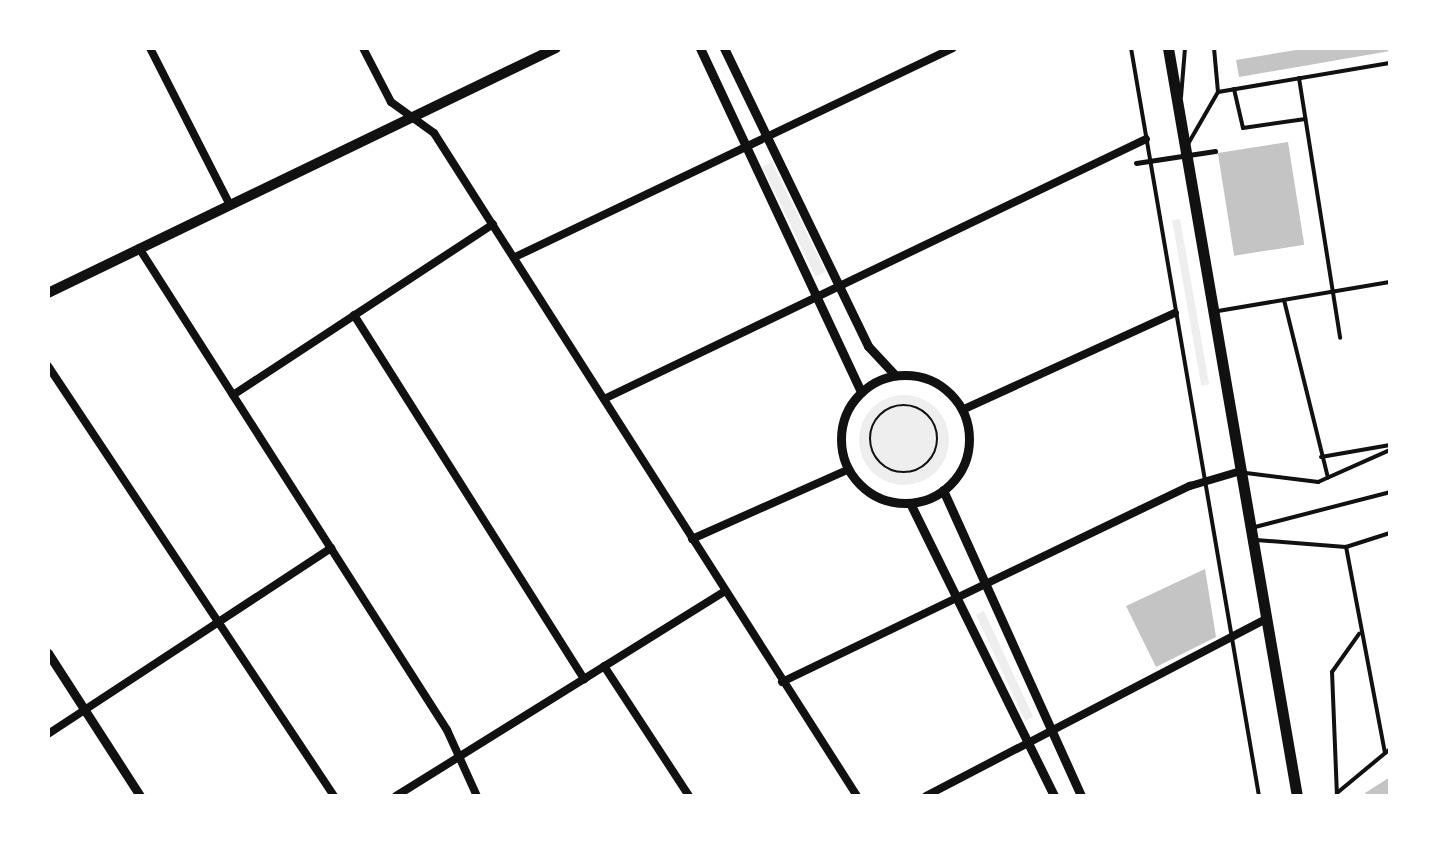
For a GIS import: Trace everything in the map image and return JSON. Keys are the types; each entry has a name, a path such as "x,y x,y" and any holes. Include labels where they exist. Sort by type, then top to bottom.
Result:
{"main road":[{"path":"48,292 556,48"},
{"path":"1168,48 1298,796"}],"street":[{"path":"150,48 230,205"},
{"path":"363,48 391,102 434,133 856,796"},
{"path":"700,48 861,392"},
{"path":"724,48 875,358 895,375 934,382 962,410 967,454 943,490 910,502 874,495 849,468 844,420 861,392 895,375"},
{"path":"514,257 954,48"},
{"path":"604,399 1146,139"},
{"path":"1136,163 1215,151"},
{"path":"233,395 493,224"},
{"path":"140,248 332,548 460,757 477,796"},
{"path":"962,410 1174,314"},
{"path":"354,316 584,679"},
{"path":"48,366 334,796"},
{"path":"692,540 849,468"},
{"path":"782,682 1204,480 1241,471"},
{"path":"943,490 983,586 1081,796"},
{"path":"910,502 960,596 1054,796"},
{"path":"48,734 332,548"},
{"path":"396,796 724,591"},
{"path":"926,796 1266,619"},
{"path":"48,653 140,796"},
{"path":"604,666 688,796"}],"lane":[{"path":"1131,48 1260,796"},
{"path":"1178,106 1189,74 1185,48"},
{"path":"1185,148 1218,92 1214,48"},
{"path":"1218,92 1390,62"},
{"path":"1298,78 1340,338"},
{"path":"1234,89 1243,128 1305,119"},
{"path":"1213,312 1390,282"},
{"path":"1284,300 1328,478"},
{"path":"1320,457 1390,448"},
{"path":"1241,471 1287,483 1328,478 1390,448"},
{"path":"1251,534 1390,492"},
{"path":"1346,546 1352,540 1390,533"},
{"path":"1251,534 1346,546"},
{"path":"1337,795 1388,751 1359,634 1346,546"},
{"path":"1337,795 1332,672 1359,634"}],"path":[{"path":"896,406 918,408 938,432 928,463 909,473 887,469 872,451 877,418 896,406"}],"shaded area":[{"path":"772,162 825,272 816,276 762,167"},
{"path":"1180,219 1209,384 1201,386 1172,220"},
{"path":"904,395 936,408 949,440 936,472 904,485 872,472 859,440 872,408"},
{"path":"984,611 1033,717 1025,721 976,615"}],"building":[{"path":"1308,48 1390,51 1239,77 1236,60"},
{"path":"1288,142 1304,245 1234,256 1218,153"},
{"path":"1205,569 1216,637 1156,667 1126,606"},
{"path":"1390,777 1390,796 1367,796 1365,793"}]}
